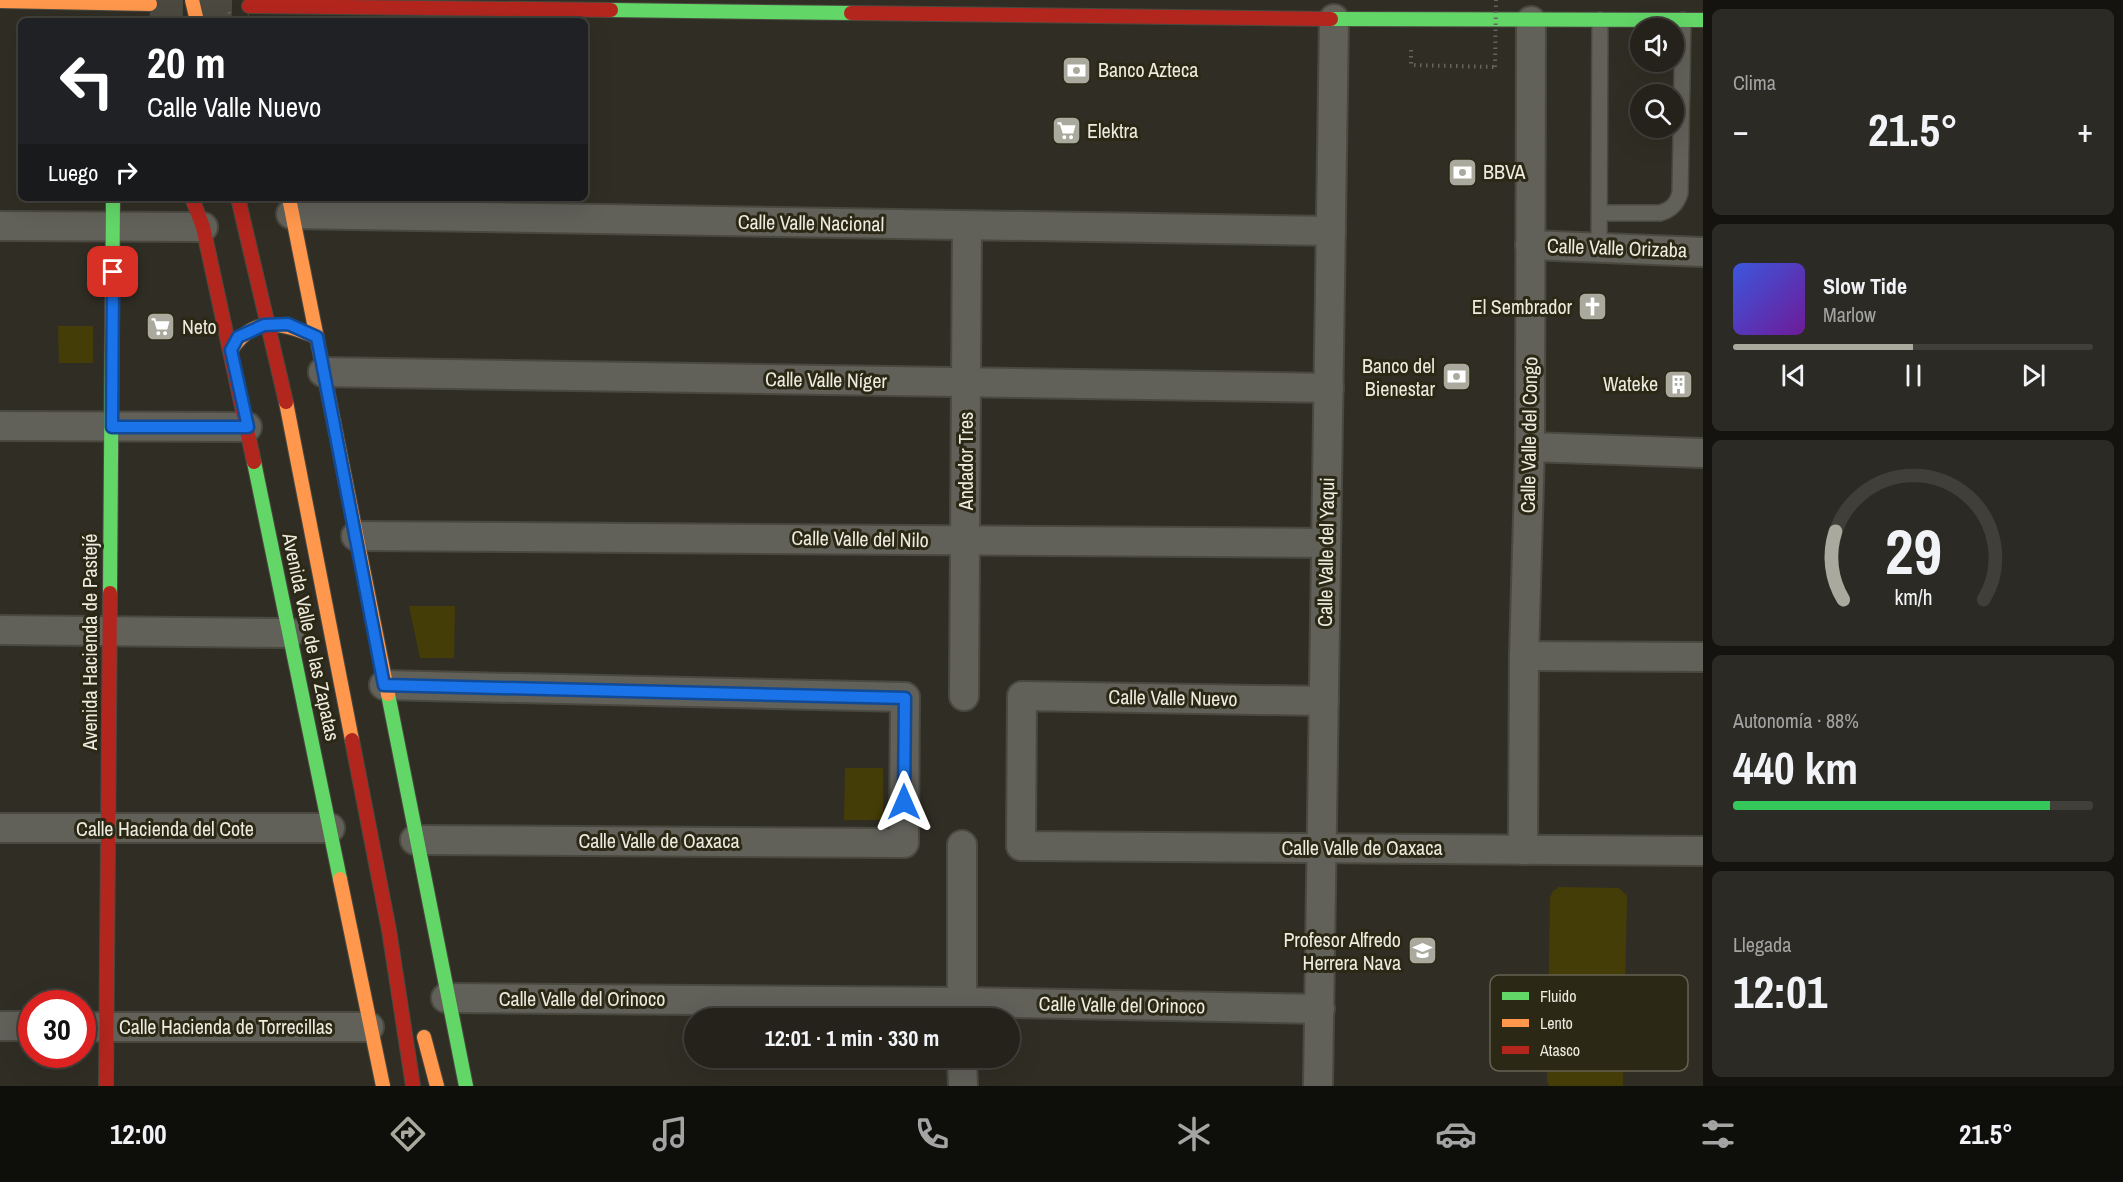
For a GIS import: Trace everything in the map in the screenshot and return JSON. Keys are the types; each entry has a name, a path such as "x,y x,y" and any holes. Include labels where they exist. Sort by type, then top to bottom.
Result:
{"main road":[{"path":"192,0 196,18"},
{"path":"0,1 150,4"},
{"path":"112,3 118,18"},
{"path":"259,18 253,6 1334,19 1630,20"},
{"path":"1684,20 1703,20"},
{"name":"Avenida Hacienda de Pastejé","path":"96,1012 108,830 113,201"},
{"name":"Avenida Valle de las Zapatas","path":"193,201 203,227 248,427 369,1027 383,1086"},
{"name":"Avenida Valle de las Zapatas","path":"239,201 286,402 389,930 413,1086"},
{"path":"290,206 446,998 466,1086"},
{"path":"231,350 238,337 264,325 288,324 317,337"},
{"name":"Avenida Valle de las Zapatas","path":"389,930 414,1001"},
{"path":"420,1022 437,1086"},
{"name":"Avenida Hacienda de Pastejé","path":"96,1032 106,1086"}],"street":[{"name":"Calle Valle del Yaqui","path":"1318,1086 1306,1009 1322,848 1334,19"},
{"name":"Calle Valle del Congo","path":"1523,850 1524,656 1530,447 1531,21"},
{"name":"Calle Valle Nacional","path":"290,206 967,226 1331,231"},
{"path":"0,226 203,227"},
{"name":"Andador Tres","path":"964,696 967,226"},
{"name":"Calle Valle Orizaba","path":"1530,245 1703,252"},
{"name":"Calle Valle Níger","path":"323,372 1329,388"},
{"path":"0,426 248,427"},
{"path":"1530,447 1703,453"},
{"name":"Calle Valle del Nilo","path":"356,536 393,534 1326,543"},
{"path":"0,630 290,633"},
{"path":"1524,656 1703,657"},
{"name":"Calle Valle de Oaxaca","path":"384,685 905,698 904,843 415,840"},
{"name":"Calle Valle Nuevo","path":"1021,846 1022,696 1324,701"},
{"name":"Calle Hacienda del Cote","path":"0,828 108,830 330,828"},
{"path":"962,845 962,1008"},
{"name":"Calle Valle de Oaxaca","path":"1021,846 1703,851"},
{"name":"Calle Valle del Orinoco","path":"446,998 876,1008"},
{"name":"Calle Valle del Orinoco","path":"1020,1010 1306,1009"},
{"path":"0,1026 18,1026"},
{"name":"Calle Hacienda de Torrecillas","path":"96,1027 369,1027"},
{"path":"962,1068 963,1086"}],"lane":[{"path":"1599,249 1600,20"},
{"path":"1600,213 1660,213 1668,211 1677,202 1680,193 1682,72"}],"path":[{"path":"1411,64 1495,67 1496,0"}],"shaded area":[{"path":"58,326 93,326 93,363 59,363"},
{"path":"409,606 455,606 454,658 420,658"},
{"path":"845,768 883,768 883,820 844,820"},
{"path":"1559,887 1619,888 1627,896 1625,975 1549,975 1550,898 1553,891"},
{"path":"1547,1071 1623,1071 1623,1086 1549,1086"}],"tunnel":[{"path":"150,4 249,6"}],"traffic: fast":[{"path":"611,10 851,13"},
{"path":"1331,19 1703,20"},
{"path":"110,593 113,201"},
{"path":"254,462 340,879"},
{"path":"388,694 466,1086"}],"traffic: slow":[{"path":"192,0 196,18"},
{"path":"0,1 150,4"},
{"path":"290,201 388,694"},
{"path":"231,350 240,339 260,326 281,325 317,337"},
{"path":"286,402 352,740"},
{"path":"340,879 383,1086"},
{"path":"424,1037 437,1086"}],"traffic: jam":[{"path":"249,6 611,10"},
{"path":"851,13 1331,19"},
{"path":"193,201 203,227 254,462"},
{"path":"239,201 286,402"},
{"path":"106,1086 110,593"},
{"path":"352,740 389,930 413,1086"}],"place":[{"name":"Banco Azteca","path":"1077,70"},
{"name":"Elektra","path":"1066,131"},
{"name":"BBVA","path":"1462,172"},
{"name":"El Sembrador","path":"1593,307"},
{"name":"Neto","path":"161,327"},
{"name":"Banco del Bienestar","path":"1456,377"},
{"name":"Wateke","path":"1679,384"},
{"name":"Profesor Alfredo Herrera Nava","path":"1422,951"}],"route":[{"path":"113,272 112,427 248,427 231,350 238,337 251,329 264,325 288,324 317,337 384,685 905,698 904,802"}]}
